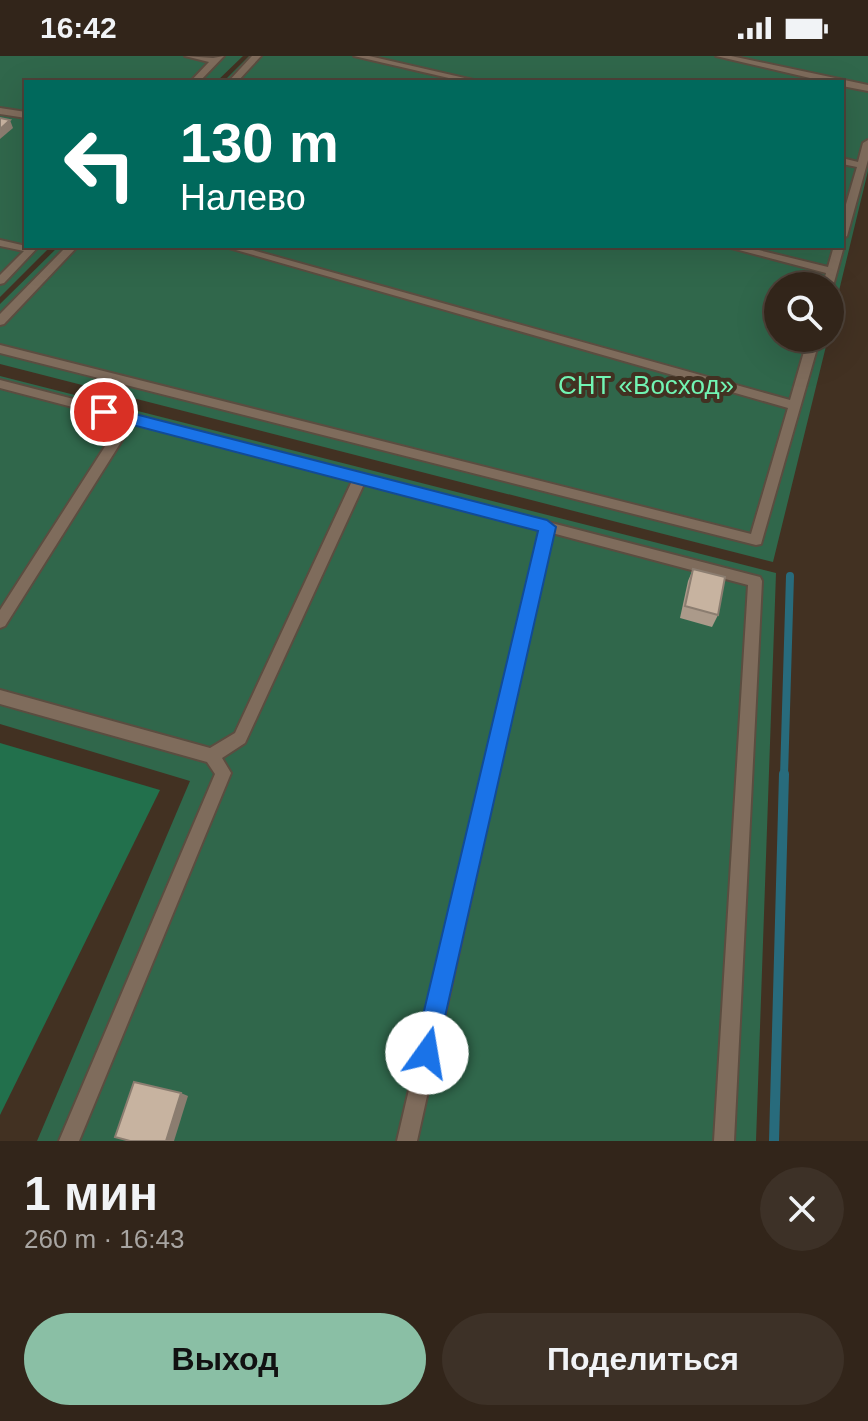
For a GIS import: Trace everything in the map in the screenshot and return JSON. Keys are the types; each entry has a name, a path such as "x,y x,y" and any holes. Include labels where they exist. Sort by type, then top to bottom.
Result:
{"lane":[{"path":"189,56 217,58"},
{"path":"234,80 257,56"},
{"path":"358,56 469,80"},
{"path":"720,56 831,80"},
{"path":"196,80 217,58"},
{"path":"844,83 868,88"},
{"path":"0,111 24,115"},
{"path":"844,229 868,143"},
{"path":"844,161 861,165"},
{"path":"0,243 24,247"},
{"path":"0,281 33,248"},
{"path":"0,321 71,248"},
{"path":"234,248 795,406"},
{"path":"737,248 832,271 838,248"},
{"path":"0,349 756,540 810,352"},
{"path":"0,384 755,581 724,1141"},
{"path":"0,622 130,418"},
{"path":"212,756 240,738 360,478"},
{"path":"407,1141 547,527"},
{"path":"0,697 212,756 223,773 69,1141"}],"green space":[{"path":"0,56 243,56 218,80 24,80 24,248 49,248 0,297"},
{"name":"СНТ «Восход»","path":"249,56 868,56 868,171 844,272 764,272 764,352 825,352 773,562 0,364 0,304 57,248 844,248 844,80 225,80"},
{"path":"0,376 776,573 756,1141 37,1141 190,781 0,724"},
{"path":"0,743 160,790 0,1115"}],"building":[{"path":"0,118 10,120 0,129"},
{"path":"693,569 725,577 718,615 685,606"},
{"path":"134,1082 181,1093 166,1141 130,1141 115,1137"}],"waterway":[{"path":"784,776 790,576"},
{"path":"774,1141 784,774"}],"route":[{"path":"104,412 547,527 427,1053"}]}
